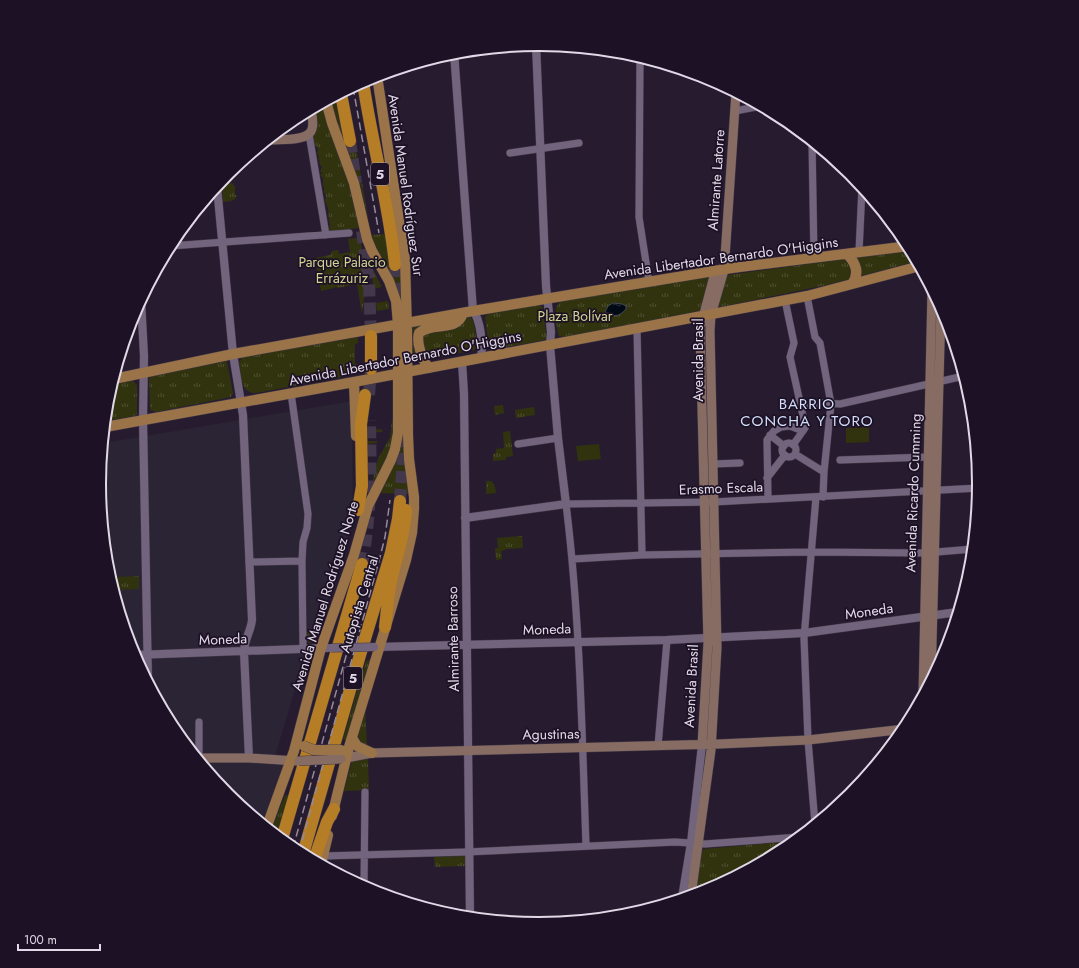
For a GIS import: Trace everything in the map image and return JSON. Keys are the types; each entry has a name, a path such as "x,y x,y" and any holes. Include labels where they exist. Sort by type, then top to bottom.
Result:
{"highway":[{"name":"5","path":"364,89 389,222 395,265"},
{"path":"342,99 350,141"},
{"path":"371,336 371,369"},
{"path":"358,510 362,482 361,429 367,395 370,420"},
{"name":"Autopista Central","path":"305,848 360,654 391,553 403,501 405,529 391,583 385,627"},
{"name":"Autopista Central","path":"284,833 358,559"},
{"path":"320,857 327,822 334,809"}],"main road":[{"name":"Avenida Manuel Rodríguez Sur","path":"380,82 403,242 405,265 403,323"},
{"name":"Almirante Latorre","path":"724,270 735,98"},
{"path":"328,107 354,183 367,239 394,292 403,323 403,372 409,459 414,497 414,515 408,552 346,750 334,809"},
{"path":"277,140 301,138 310,134 313,127 312,116"},
{"name":"Avenida Libertador Bernardo O'Higgins","path":"120,378 233,354 468,312 724,270 902,247"},
{"path":"847,254 853,261 856,268 856,275 852,284"},
{"name":"Avenida Libertador Bernardo O'Higgins","path":"110,426 354,382 807,296 914,268"},
{"name":"Avenida Brasil","path":"707,745 708,638 700,326 707,315 724,270"},
{"name":"Avenida Ricardo Cumming","path":"933,303 936,348"},
{"path":"429,368 422,357 418,339 419,333 425,329 455,323 468,312"},
{"name":"Avenida Brasil","path":"692,889 717,637 710,337 707,315"},
{"name":"Avenida Ricardo Cumming","path":"931,670 929,616 930,553 936,348 940,317"},
{"name":"Avenida Manuel Rodríguez Norte","path":"269,822 295,761 301,742 321,648 358,559 368,506 389,465 395,449 398,433 403,372"},
{"path":"354,382 358,559"},
{"name":"Avenida Ricardo Cumming","path":"932,491 928,457 935,383"},
{"name":"Avenida Ricardo Cumming","path":"924,683 929,616"},
{"name":"Agustinas","path":"205,758 249,758 295,761 346,750 372,753 707,745 808,740 896,730"},
{"path":"301,742 311,749 346,750 357,746 372,753"}],"street":[{"path":"536,51 546,286 551,332 550,345 558,438 573,559 578,641 586,846"},
{"path":"454,59 468,312 477,317 482,346 481,358"},
{"path":"640,63 639,217 649,282"},
{"path":"734,111 753,107"},
{"path":"310,134 326,235"},
{"path":"510,153 579,143"},
{"path":"812,147 814,258"},
{"path":"218,195 233,354 241,402 252,620 251,628 244,644 249,758"},
{"path":"859,252 862,195"},
{"path":"178,246 348,233"},
{"path":"807,296 815,338 820,344 831,404 824,472 811,552 804,634 808,740 815,819"},
{"path":"785,300 794,343 790,357 805,425 803,431 793,445"},
{"path":"142,312 144,356 143,420 148,669"},
{"path":"637,329 642,556"},
{"name":"Almirante Barroso","path":"462,361 464,394 470,911"},
{"path":"801,407 823,403 840,404 959,377"},
{"path":"291,393 308,514 307,528 303,542 302,561 303,649"},
{"path":"768,499 767,440 774,431 785,426 797,428 803,431"},
{"path":"770,435 784,446"},
{"path":"518,444 558,438"},
{"path":"784,446 789,444 793,445"},
{"path":"793,445 796,450 795,454"},
{"path":"784,446 783,452 785,456"},
{"path":"795,454 824,472"},
{"path":"785,456 790,457 795,454"},
{"path":"767,478 785,456"},
{"path":"840,460 928,457"},
{"path":"713,464 740,463"},
{"name":"Erasmo Escala","path":"465,518 566,504 714,502 972,488"},
{"path":"573,559 811,552 930,553 968,549"},
{"path":"249,562 302,561"},
{"name":"Moneda","path":"141,655 321,648 667,640 804,634 953,613"},
{"path":"658,746 667,640"},
{"path":"199,722 199,752"},
{"path":"364,879 365,792"},
{"path":"324,860 364,856 675,842 695,843 789,838"},
{"name":"Avenida Brasil","path":"683,892 695,843"}],"shaded area":[{"path":"352,401 353,527 347,527 346,536 348,536 343,559 337,574 335,574 331,588 329,589 330,594 322,613 315,642 307,643 304,660 273,763 285,764 268,821 233,790 196,748 179,725 151,676 139,650 121,596 110,541 106,484 108,442"}],"green space":[{"path":"336,102 344,142 355,141 369,223 360,183 339,132 331,105"},
{"path":"324,109 339,149 354,196 359,228 329,232 328,227 329,229 330,225 328,208 325,201 326,196 323,186 323,178 320,175 322,173 320,171 322,167 319,163 320,161 318,160 318,147 313,145 314,115"},
{"path":"228,183 232,183 236,188 235,195 237,195 232,201 223,202 222,190"},
{"path":"385,234 389,266 401,265 402,306 373,241 372,235"},
{"name":"Parque Palacio Errázuriz","path":"360,238 367,276 362,314 357,284 338,288 335,287 321,291 315,258 330,255 332,251 338,250 339,254 350,252 348,239"},
{"path":"904,251 911,263 827,285 720,307 717,305 725,276"},
{"path":"372,268 382,287 374,289"},
{"name":"Plaza Bolívar","path":"711,276 702,311 564,337 559,336 556,320 556,307 561,300"},
{"path":"388,301 389,309 377,311 376,303"},
{"path":"538,305 542,306 547,339 508,347 489,347 485,317 489,313"},
{"path":"470,316 474,323 477,347 474,350 411,363 410,326"},
{"path":"358,337 358,343 355,344 355,363 359,367 358,374 256,393 247,390 244,387 239,362 243,357"},
{"path":"225,360 227,362 233,393 231,397 156,412 150,410 150,376"},
{"path":"300,361 302,371 292,373 293,364"},
{"path":"128,380 133,381 137,385 137,414 134,416 111,420 115,400 119,382"},
{"path":"503,405 504,413 495,415 494,406"},
{"path":"534,407 535,415 516,418 515,410"},
{"path":"392,420 393,429 391,446 382,469 373,484 378,459 390,437"},
{"path":"869,427 869,442 846,443 846,428"},
{"path":"382,429 382,432 367,433 367,430"},
{"path":"510,431 513,456 506,457 506,460 493,461 493,454 496,453 496,449 504,448 503,432"},
{"path":"367,441 377,441 377,443 367,444"},
{"path":"402,441 409,494 379,493 396,462"},
{"path":"599,444 601,459 578,461 576,446"},
{"path":"486,481 491,481 494,484 496,493 486,494"},
{"path":"522,536 523,548 506,549 501,551 502,559 496,560 495,548 498,548 497,538"},
{"path":"139,576 139,589 120,590 117,577"},
{"path":"307,630 319,630 315,642 308,643"},
{"path":"370,659 346,741 343,739 366,661"},
{"path":"365,704 367,747 363,747 357,737"},
{"path":"368,759 369,790 344,791 352,760"},
{"path":"285,795 289,796 280,830 273,825"},
{"path":"783,842 756,859 695,888 703,849"},
{"path":"467,856 467,866 435,867 434,857"}],"water":[{"path":"613,303 622,304 626,306 626,309 617,315 606,314 605,312 608,306"}],"tunnel":[{"path":"350,141 356,183"},
{"path":"362,231 369,283 371,336"},
{"path":"395,265 398,304"},
{"path":"369,395 371,369"},
{"path":"362,564 369,510 370,420"},
{"path":"400,501 403,459 402,422"}],"railway":[{"path":"354,93 379,233"},
{"path":"301,845 380,557 385,537 390,500"},
{"path":"295,841 351,638"}],"district":[{"name":"BARRIO CONCHA Y TORO","path":"807,412"}]}
